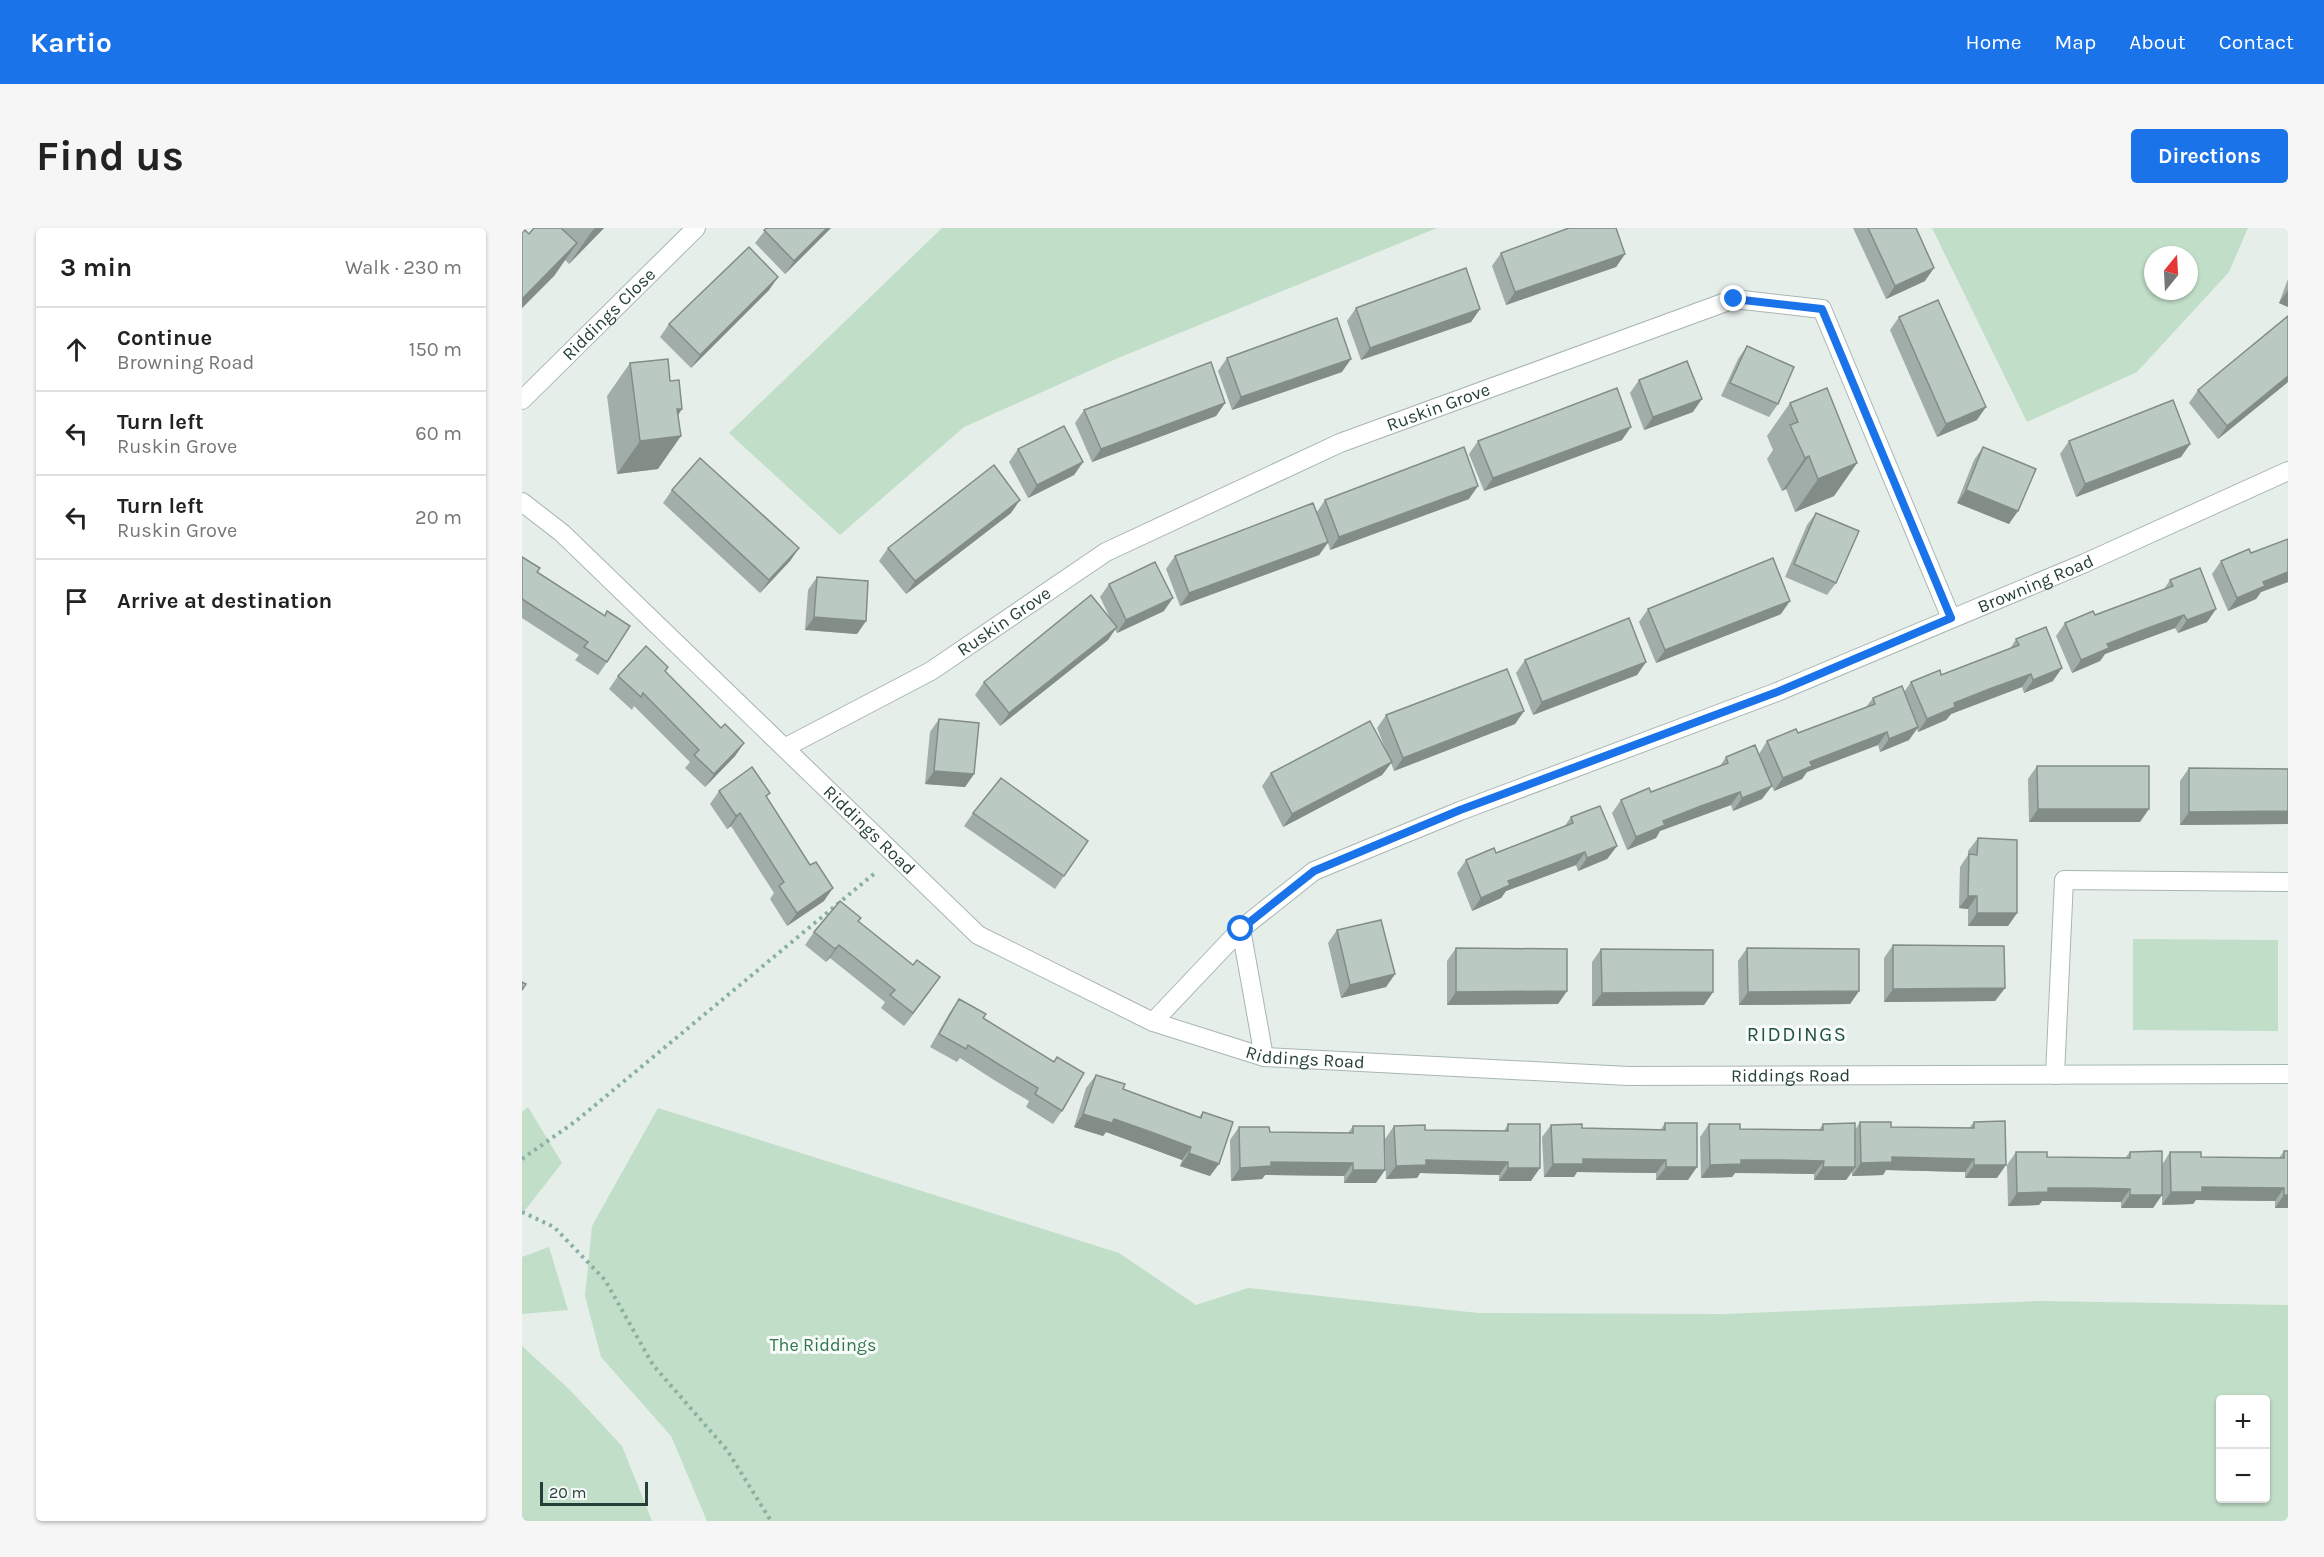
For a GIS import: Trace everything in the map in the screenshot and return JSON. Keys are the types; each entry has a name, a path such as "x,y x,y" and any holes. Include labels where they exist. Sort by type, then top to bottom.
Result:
{"street":[{"name":"Riddings Close","path":"522,400 696,228"},
{"name":"Ruskin Grove","path":"786,747 931,671 1106,552 1340,443 1734,299 1822,309 1951,618"},
{"name":"Browning Road","path":"1153,1022 1241,929 1314,871 1460,810 1777,692 2085,563 2288,471"},
{"name":"Riddings Road","path":"522,502 562,533 978,935 1153,1022 1264,1057 1628,1076 2288,1074"},
{"path":"2055,1075 2064,880 2288,882"},
{"path":"1241,929 1264,1057"}],"path":[{"path":"522,1159 576,1121 897,855"},
{"path":"522,1212 554,1227 605,1280 653,1365 727,1450 771,1521"}],"green space":[{"path":"942,228 1437,228 1118,358 964,427 840,535 729,433"},
{"path":"1932,228 2248,228 2229,272 2137,372 2027,422"},
{"path":"2133,939 2278,940 2278,1031 2133,1030"},
{"path":"528,1107 562,1163 522,1214 522,1112"},
{"name":"The Riddings","path":"658,1108 1119,1253 1196,1305 1248,1288 1478,1313 1724,1314 2040,1301 2288,1305 2288,1521 707,1521 671,1436 601,1357 585,1296 592,1226"},
{"path":"549,1247 568,1310 522,1314 522,1257"},
{"path":"522,1346 569,1389 622,1446 652,1521 522,1521"}],"building":[{"path":"534,228 561,228 577,243 522,299 522,233 525,230 529,234"},
{"path":"767,228 827,228 794,261 764,230"},
{"path":"1569,228 1616,228 1625,254 1515,292 1501,253"},
{"path":"1868,228 1916,228 1934,268 1895,286"},
{"path":"749,247 778,277 700,355 669,324"},
{"path":"1466,268 1480,309 1370,348 1356,308"},
{"path":"1938,300 1986,407 1946,424 1899,317"},
{"path":"2288,316 2288,376 2227,426 2198,390"},
{"path":"1337,318 1351,359 1241,397 1227,358"},
{"path":"1747,346 1794,367 1778,404 1730,383"},
{"path":"668,359 670,381 679,380 682,409 677,409 681,436 640,441 630,363"},
{"path":"1687,361 1702,399 1653,417 1639,380"},
{"path":"1211,362 1225,403 1101,449 1084,410"},
{"path":"1617,388 1631,427 1493,478 1478,441"},
{"path":"1827,388 1857,463 1818,479 1809,456 1805,458 1790,425 1798,422 1790,403"},
{"path":"2173,400 2190,444 2085,484 2069,441"},
{"path":"1064,426 1083,462 1037,485 1018,449"},
{"path":"1464,447 1478,486 1339,537 1325,500"},
{"path":"1983,447 2036,469 2018,511 1966,490"},
{"path":"700,458 799,548 769,580 672,490"},
{"path":"994,465 1020,500 915,581 888,548"},
{"path":"1313,503 1328,542 1189,593 1175,556"},
{"path":"1816,513 1859,531 1836,583 1794,564"},
{"path":"2288,539 2288,572 2263,582 2265,586 2237,598 2221,561 2249,549 2251,553"},
{"path":"522,557 540,568 537,572 605,616 607,611 630,626 607,662 584,647 588,642 522,599"},
{"path":"1773,558 1790,601 1665,650 1648,609"},
{"path":"1155,562 1173,598 1126,620 1109,584"},
{"path":"2200,568 2216,609 2187,620 2184,615 2145,629 2107,644 2109,648 2081,660 2065,623 2093,611 2095,615 2173,586 2170,580"},
{"path":"817,577 868,581 866,621 814,617"},
{"path":"1091,595 1117,627 1009,713 984,682"},
{"path":"1629,618 1646,662 1542,702 1525,660"},
{"path":"2046,627 2062,668 2033,680 2031,674 1992,688 1954,703 1955,707 1927,719 1911,682 1940,670 1941,675 2019,645 2016,639"},
{"path":"646,646 668,667 665,671 721,728 725,724 744,743 714,774 694,755 699,750 643,693 641,697 618,676"},
{"path":"1507,669 1524,711 1403,758 1386,715"},
{"path":"1902,686 1918,727 1889,739 1887,732 1810,762 1812,766 1783,778 1767,741 1796,729 1798,733 1875,704 1873,698"},
{"path":"939,719 979,723 974,774 934,771"},
{"path":"1370,721 1392,762 1292,814 1271,773"},
{"path":"1755,745 1772,786 1742,798 1740,792 1701,806 1663,821 1665,825 1636,837 1621,800 1649,788 1651,792 1728,763 1726,757"},
{"path":"2037,766 2149,766 2149,809 2038,809"},
{"path":"752,767 770,793 766,796 810,865 816,862 833,888 797,913 779,886 784,882 740,813 736,816 719,791"},
{"path":"2189,768 2288,769 2288,811 2189,812"},
{"path":"1001,778 1088,841 1064,876 973,813"},
{"path":"1600,806 1617,846 1587,858 1585,852 1508,881 1510,885 1481,898 1466,860 1494,848 1496,853 1573,823 1571,817"},
{"path":"1978,838 2017,840 2017,913 1977,913 1977,896 1968,896 1969,854 1977,855"},
{"path":"840,901 861,918 858,921 913,965 917,960 940,977 913,1013 890,995 895,990 839,945 835,949 814,932"},
{"path":"1381,920 1395,974 1350,985 1337,930"},
{"path":"1893,945 2004,946 2005,988 1893,989"},
{"path":"1456,948 1567,949 1567,991 1456,992"},
{"path":"1747,948 1859,949 1859,991 1748,992"},
{"path":"1601,949 1713,950 1713,992 1602,993"},
{"path":"959,999 986,1014 983,1018 1054,1062 1057,1057 1084,1073 1062,1111 1035,1094 1038,1088 968,1045 966,1049 939,1034"},
{"path":"1096,1075 1125,1084 1123,1089 1201,1118 1203,1112 1233,1122 1219,1164 1189,1153 1191,1147 1151,1132 1114,1119 1112,1123 1083,1114"},
{"path":"2005,1121 2006,1165 1974,1165 1974,1159 1892,1157 1892,1162 1861,1163 1860,1122 1891,1122 1891,1127 1974,1128 1974,1122"},
{"path":"1665,1123 1697,1123 1697,1167 1666,1167 1666,1160 1583,1159 1583,1164 1553,1164 1551,1125 1582,1124 1582,1128 1665,1130"},
{"path":"1855,1123 1855,1167 1823,1167 1824,1161 1782,1160 1741,1160 1741,1164 1710,1165 1709,1124 1740,1124 1740,1129 1823,1130 1823,1124"},
{"path":"1508,1124 1540,1124 1540,1168 1508,1168 1508,1162 1426,1160 1426,1165 1396,1166 1394,1126 1425,1125 1425,1130 1508,1131"},
{"path":"1353,1126 1384,1126 1385,1170 1353,1170 1353,1163 1271,1162 1271,1166 1240,1168 1239,1127 1269,1127 1270,1132 1353,1133"},
{"path":"2162,1151 2162,1195 2130,1195 2130,1189 2089,1188 2048,1188 2048,1192 2017,1193 2016,1152 2047,1152 2047,1157 2130,1158 2130,1152"},
{"path":"2284,1151 2288,1151 2288,1195 2284,1195 2284,1188 2202,1187 2202,1192 2171,1192 2170,1152 2201,1152 2201,1157 2284,1158"}],"district":[{"name":"RIDDINGS","path":"1797,1034"}],"route":[{"path":"1241,929 1314,871 1460,810 1777,692 1951,618 1822,309 1734,299"}]}
